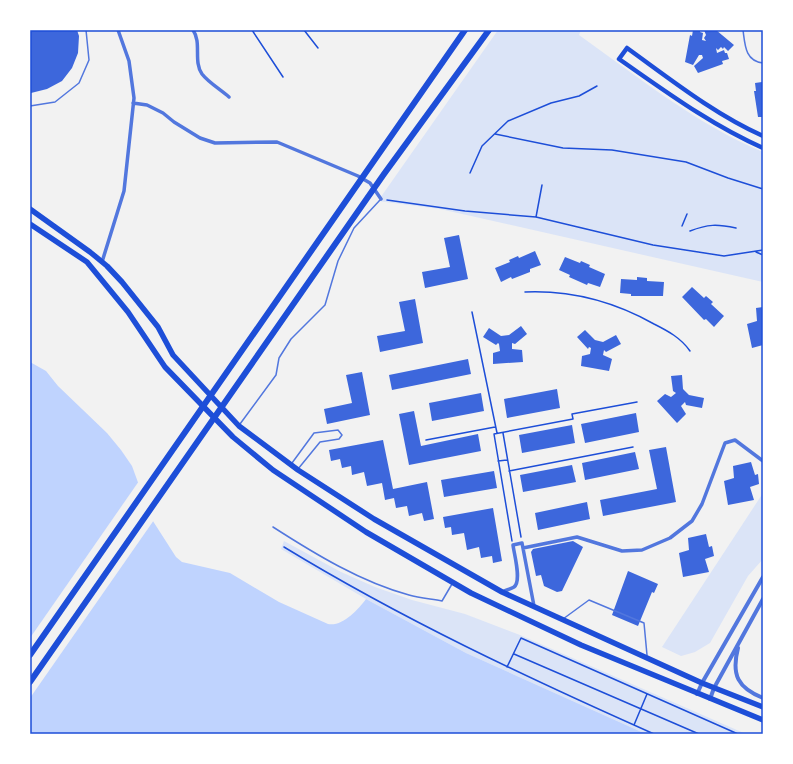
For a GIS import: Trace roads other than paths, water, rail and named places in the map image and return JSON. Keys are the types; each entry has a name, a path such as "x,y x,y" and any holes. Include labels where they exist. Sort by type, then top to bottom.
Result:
{"highway":[{"path":"30,655 465,30"},
{"path":"30,682 384,174 489,30"}],"main road":[{"path":"763,136 750,130 691,94 627,48 619,59 683,104 744,139 763,148"},
{"path":"30,209 102,262 122,282 158,327 173,355 239,426 298,470 374,519 502,592 647,659 763,707"},
{"path":"30,224 87,262 128,312 165,367 209,413 245,447 273,470 366,532 484,600 581,646 763,720"}],"street":[{"path":"102,262 124,191 133,103 130,61 118,30"},
{"path":"193,30 197,36 199,64 202,74 229,97"},
{"path":"133,103 147,105 163,113 186,130 200,138 215,143 277,142 358,176 370,183 381,199"},
{"path":"523,548 577,537 622,551 642,550 670,538 692,522 702,504 725,443 735,440 763,461"},
{"path":"502,592 514,587 517,583 518,575 513,545 522,543 534,606"},
{"path":"697,694 763,577"},
{"path":"710,699 714,688 763,599"},
{"path":"739,643 735,659 738,679 742,686 749,692 763,698"}],"lane":[{"path":"30,106 55,102 79,83 89,60 86,30"},
{"path":"742,30 749,57 757,62 763,63"},
{"path":"239,426 276,375 279,358 291,339 325,305 338,261 354,228 381,199"},
{"path":"290,464 314,434 338,430 342,435 339,439 320,442 298,470"},
{"path":"273,527 327,560 375,583 409,595 442,601 452,582"},
{"path":"562,619 589,600 644,623 647,659"}],"water":[{"path":"30,362 46,371 58,386 107,433 121,450 132,466 151,518 176,557 182,562 230,573 279,602 328,624 339,623 349,617 366,599 466,653 646,734 30,734"}]}
